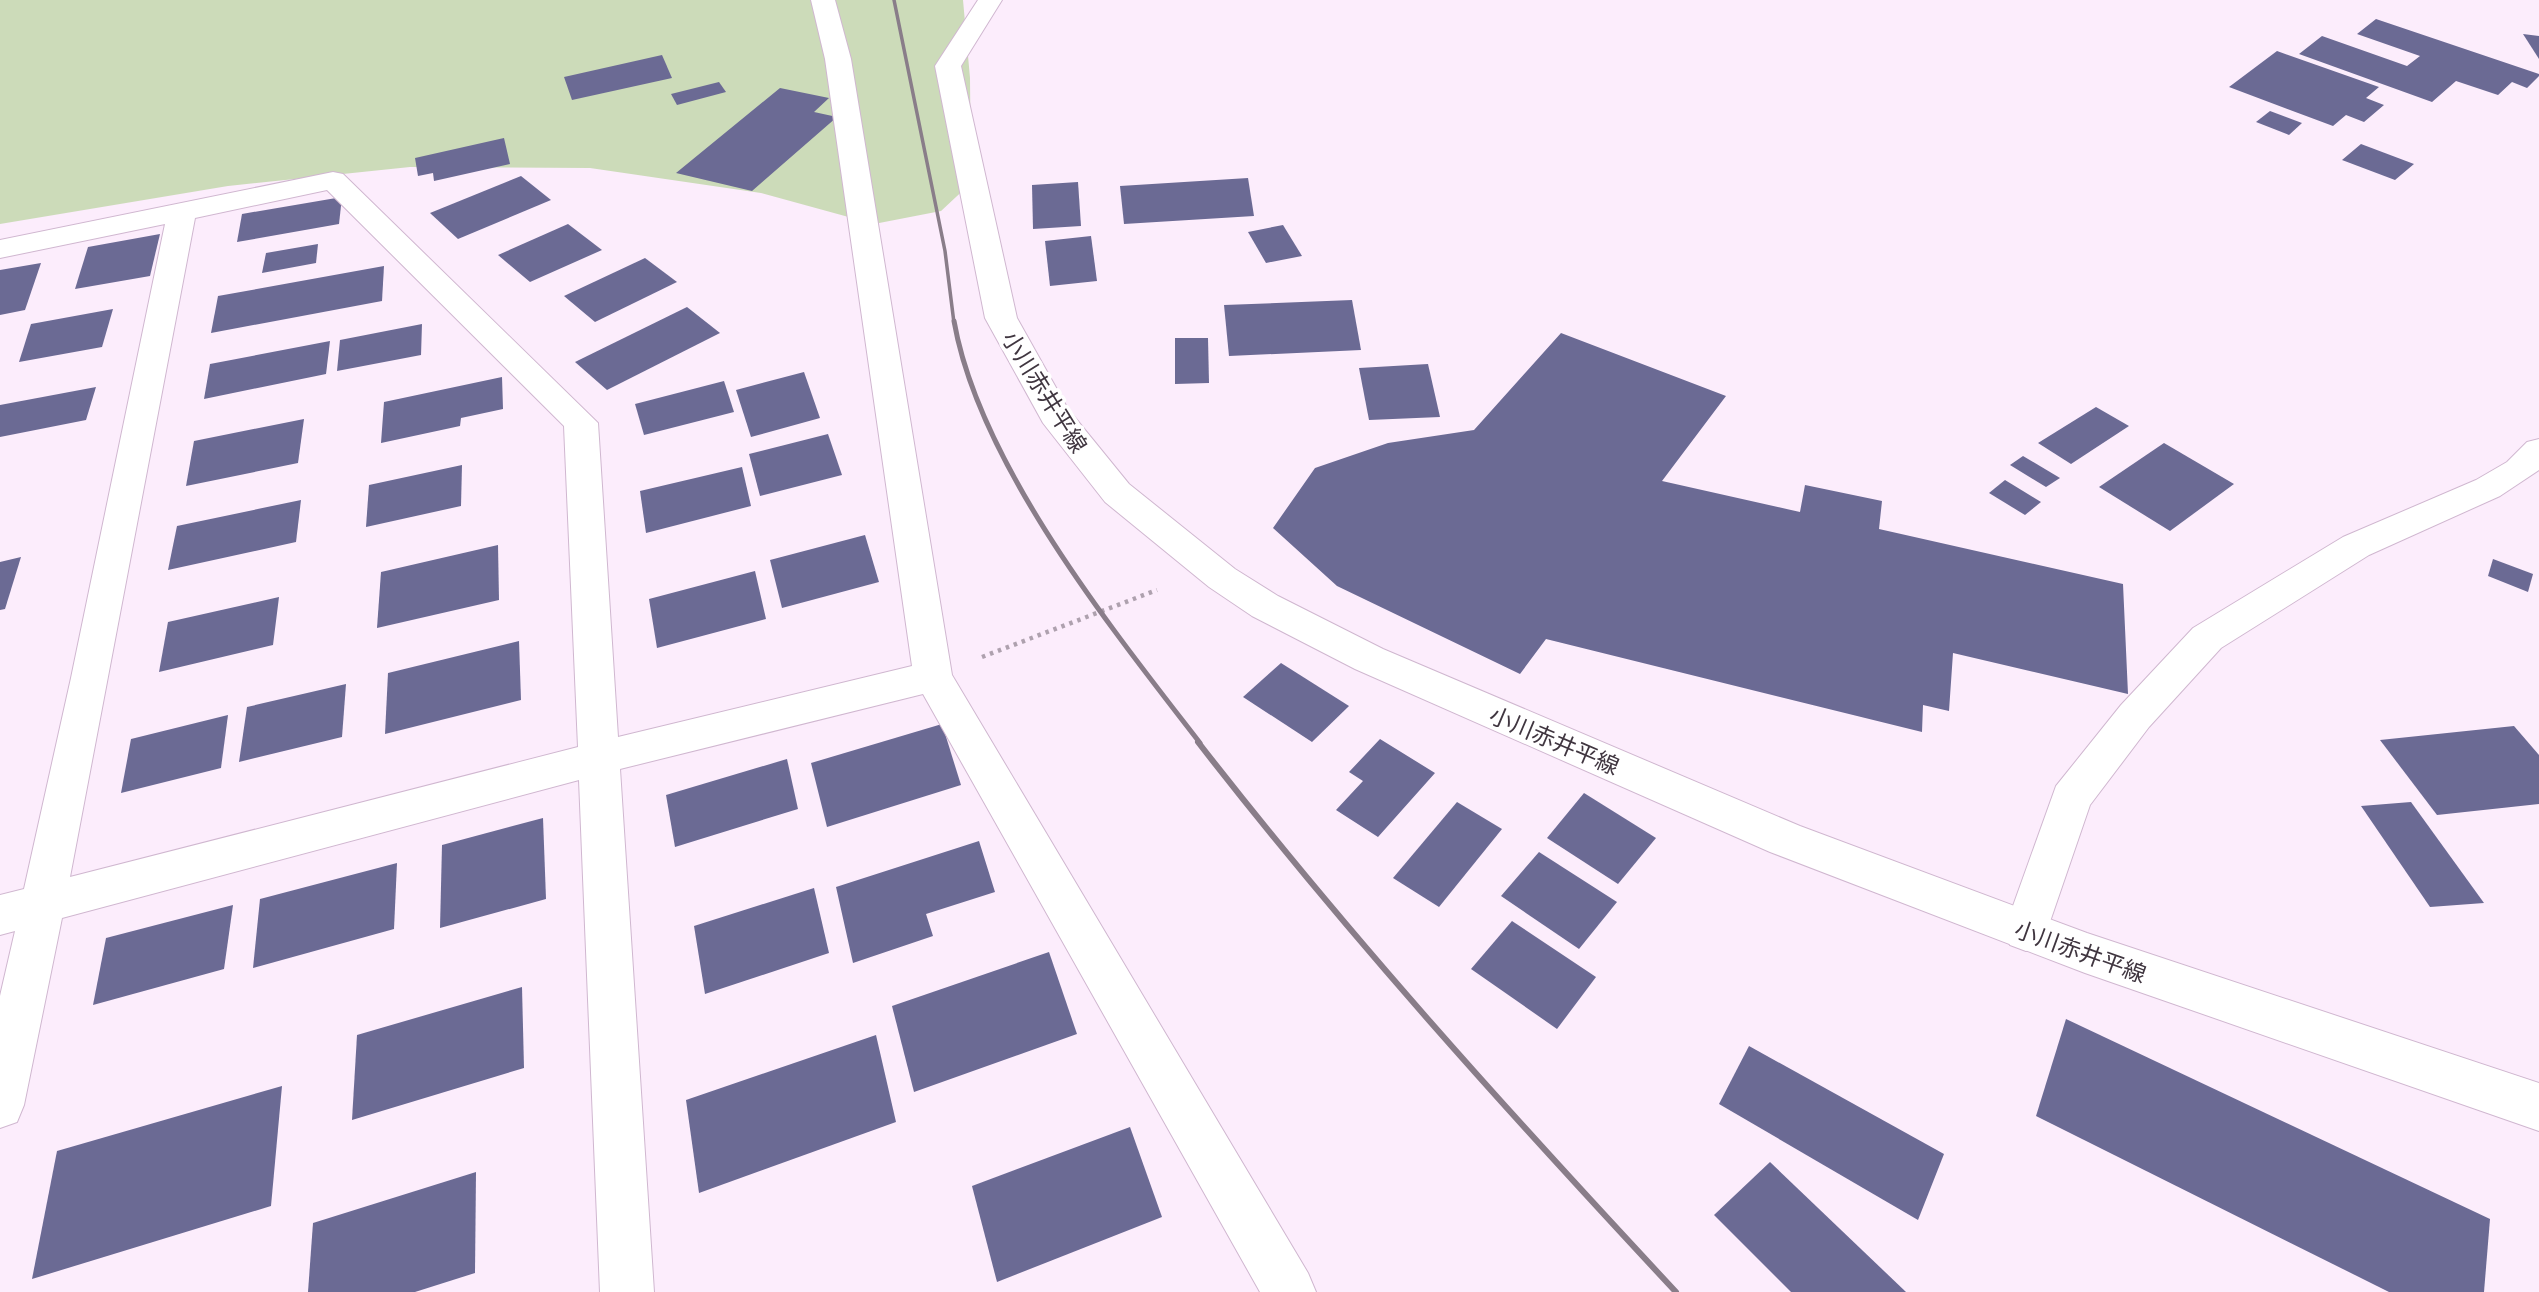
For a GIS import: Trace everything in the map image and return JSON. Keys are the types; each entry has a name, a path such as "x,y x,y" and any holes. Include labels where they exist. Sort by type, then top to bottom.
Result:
{"street":[{"path":"823,0 838,59 933,676 1289,1292"},
{"name":"小川赤井平線","path":"990,0 948,66 1001,318 1055,415 1092,464 1117,493 1212,569 1265,606 1369,659 1785,839 2026,931 2539,1107"},
{"path":"0,248 333,180 581,423 627,1292"},
{"path":"0,1105 91,678 183,212"},
{"path":"2026,931 2071,798 2135,716 2207,638 2356,546 2488,488 2519,470 2539,450"},
{"path":"0,915 598,758 933,676"}],"path":[{"path":"933,676 1212,569"}],"green space":[{"path":"0,0 963,0 970,78 971,183 941,211 874,224 761,193 590,168 410,167 228,186 0,224"}],"building":[{"path":"2376,19 2539,76 2527,88 2512,82 2498,95 2456,81 2432,102 2299,54 2322,36 2407,66 2420,56 2357,34"},
{"path":"2523,34 2539,36 2539,59"},
{"path":"2277,51 2379,87 2366,98 2384,105 2364,122 2346,115 2333,126 2229,87"},
{"path":"662,55 672,78 572,100 564,77"},
{"path":"719,82 726,92 677,105 671,94"},
{"path":"780,88 829,98 814,112 837,117 752,191 676,173"},
{"path":"2270,111 2302,123 2289,135 2256,122"},
{"path":"504,138 510,164 434,181 433,173 418,176 415,158"},
{"path":"2361,144 2414,164 2395,180 2342,160"},
{"path":"521,176 551,200 458,239 430,213"},
{"path":"1248,178 1254,216 1124,224 1120,186"},
{"path":"1078,182 1081,226 1033,229 1032,185"},
{"path":"342,197 339,224 237,242 242,214"},
{"path":"568,224 602,250 530,282 498,255"},
{"path":"1283,225 1302,256 1266,263 1248,232"},
{"path":"160,234 150,276 75,289 88,247"},
{"path":"1091,236 1097,281 1050,286 1045,241"},
{"path":"318,244 316,263 262,273 266,253"},
{"path":"645,258 677,282 595,322 564,296"},
{"path":"41,263 25,310 0,315 0,270"},
{"path":"384,266 382,301 211,333 218,296"},
{"path":"1352,300 1361,350 1229,356 1224,305"},
{"path":"687,307 720,333 607,390 575,362"},
{"path":"113,309 102,347 19,362 31,324"},
{"path":"422,324 421,355 337,371 340,340"},
{"path":"1561,333 1726,396 1662,481 1800,512 1805,485 1882,501 1879,529 2123,584 2128,694 1953,653 1949,711 1923,705 1922,732 1546,639 1520,674 1337,586 1273,528 1315,468 1388,443 1474,430"},
{"path":"1175,338 1208,338 1209,383 1175,384"},
{"path":"330,341 326,374 204,399 210,364"},
{"path":"1428,364 1440,417 1369,420 1359,368"},
{"path":"804,372 820,418 751,437 736,390"},
{"path":"502,377 503,409 461,418 460,426 381,443 384,402"},
{"path":"724,381 734,412 644,435 635,404"},
{"path":"96,387 86,420 0,437 0,405"},
{"path":"2096,407 2129,426 2071,464 2038,443"},
{"path":"304,419 298,463 186,486 194,441"},
{"path":"828,434 842,475 760,496 749,454"},
{"path":"2164,443 2234,484 2170,531 2099,487"},
{"path":"2023,456 2060,478 2046,487 2010,465"},
{"path":"462,465 461,506 366,527 369,485"},
{"path":"742,467 751,506 646,533 640,491"},
{"path":"2005,480 2041,502 2025,515 1989,493"},
{"path":"301,500 296,542 168,570 177,526"},
{"path":"865,535 879,582 782,608 770,560"},
{"path":"498,545 499,600 377,628 381,572"},
{"path":"21,557 5,609 0,610 0,562"},
{"path":"2493,559 2533,574 2528,592 2488,576"},
{"path":"755,571 766,619 657,648 649,599"},
{"path":"279,597 273,645 159,672 168,622"},
{"path":"519,641 521,700 385,734 388,673"},
{"path":"1281,663 1349,706 1312,742 1243,697"},
{"path":"346,684 342,737 239,762 247,707"},
{"path":"228,715 221,768 121,793 131,739"},
{"path":"942,724 961,785 827,827 811,763"},
{"path":"2514,726 2539,755 2539,804 2437,815 2380,740"},
{"path":"1380,739 1435,773 1378,837 1336,810 1363,781 1349,772"},
{"path":"787,759 798,809 675,847 666,795"},
{"path":"1584,793 1656,838 1618,884 1547,838"},
{"path":"1457,802 1502,829 1439,907 1393,878"},
{"path":"2411,802 2484,903 2430,907 2361,806"},
{"path":"543,818 546,899 440,928 442,845"},
{"path":"979,841 995,892 926,914 933,936 853,963 836,887"},
{"path":"1539,852 1617,902 1579,949 1501,896"},
{"path":"397,863 394,929 253,968 260,899"},
{"path":"814,888 829,953 705,994 694,926"},
{"path":"233,905 224,969 93,1005 106,938"},
{"path":"1512,921 1596,977 1557,1029 1471,969"},
{"path":"1049,952 1077,1034 914,1092 892,1006"},
{"path":"522,987 524,1068 352,1120 357,1035"},
{"path":"2066,1019 2490,1219 2484,1292 2389,1292 2036,1116"},
{"path":"876,1035 896,1122 699,1193 686,1100"},
{"path":"1749,1046 1944,1154 1918,1220 1719,1104"},
{"path":"282,1086 271,1206 32,1279 57,1151"},
{"path":"1130,1127 1162,1217 997,1282 972,1186"},
{"path":"1770,1162 1906,1292 1791,1292 1714,1215"},
{"path":"476,1172 475,1273 415,1292 308,1292 313,1223"}],"railway":[{"path":"894,0 945,251 954,323"},
{"path":"954,321 968,376 991,431 1020,487 1053,543 1090,597 1200,743"},
{"path":"1198,742 1371,953 1552,1158 1676,1292"}]}
